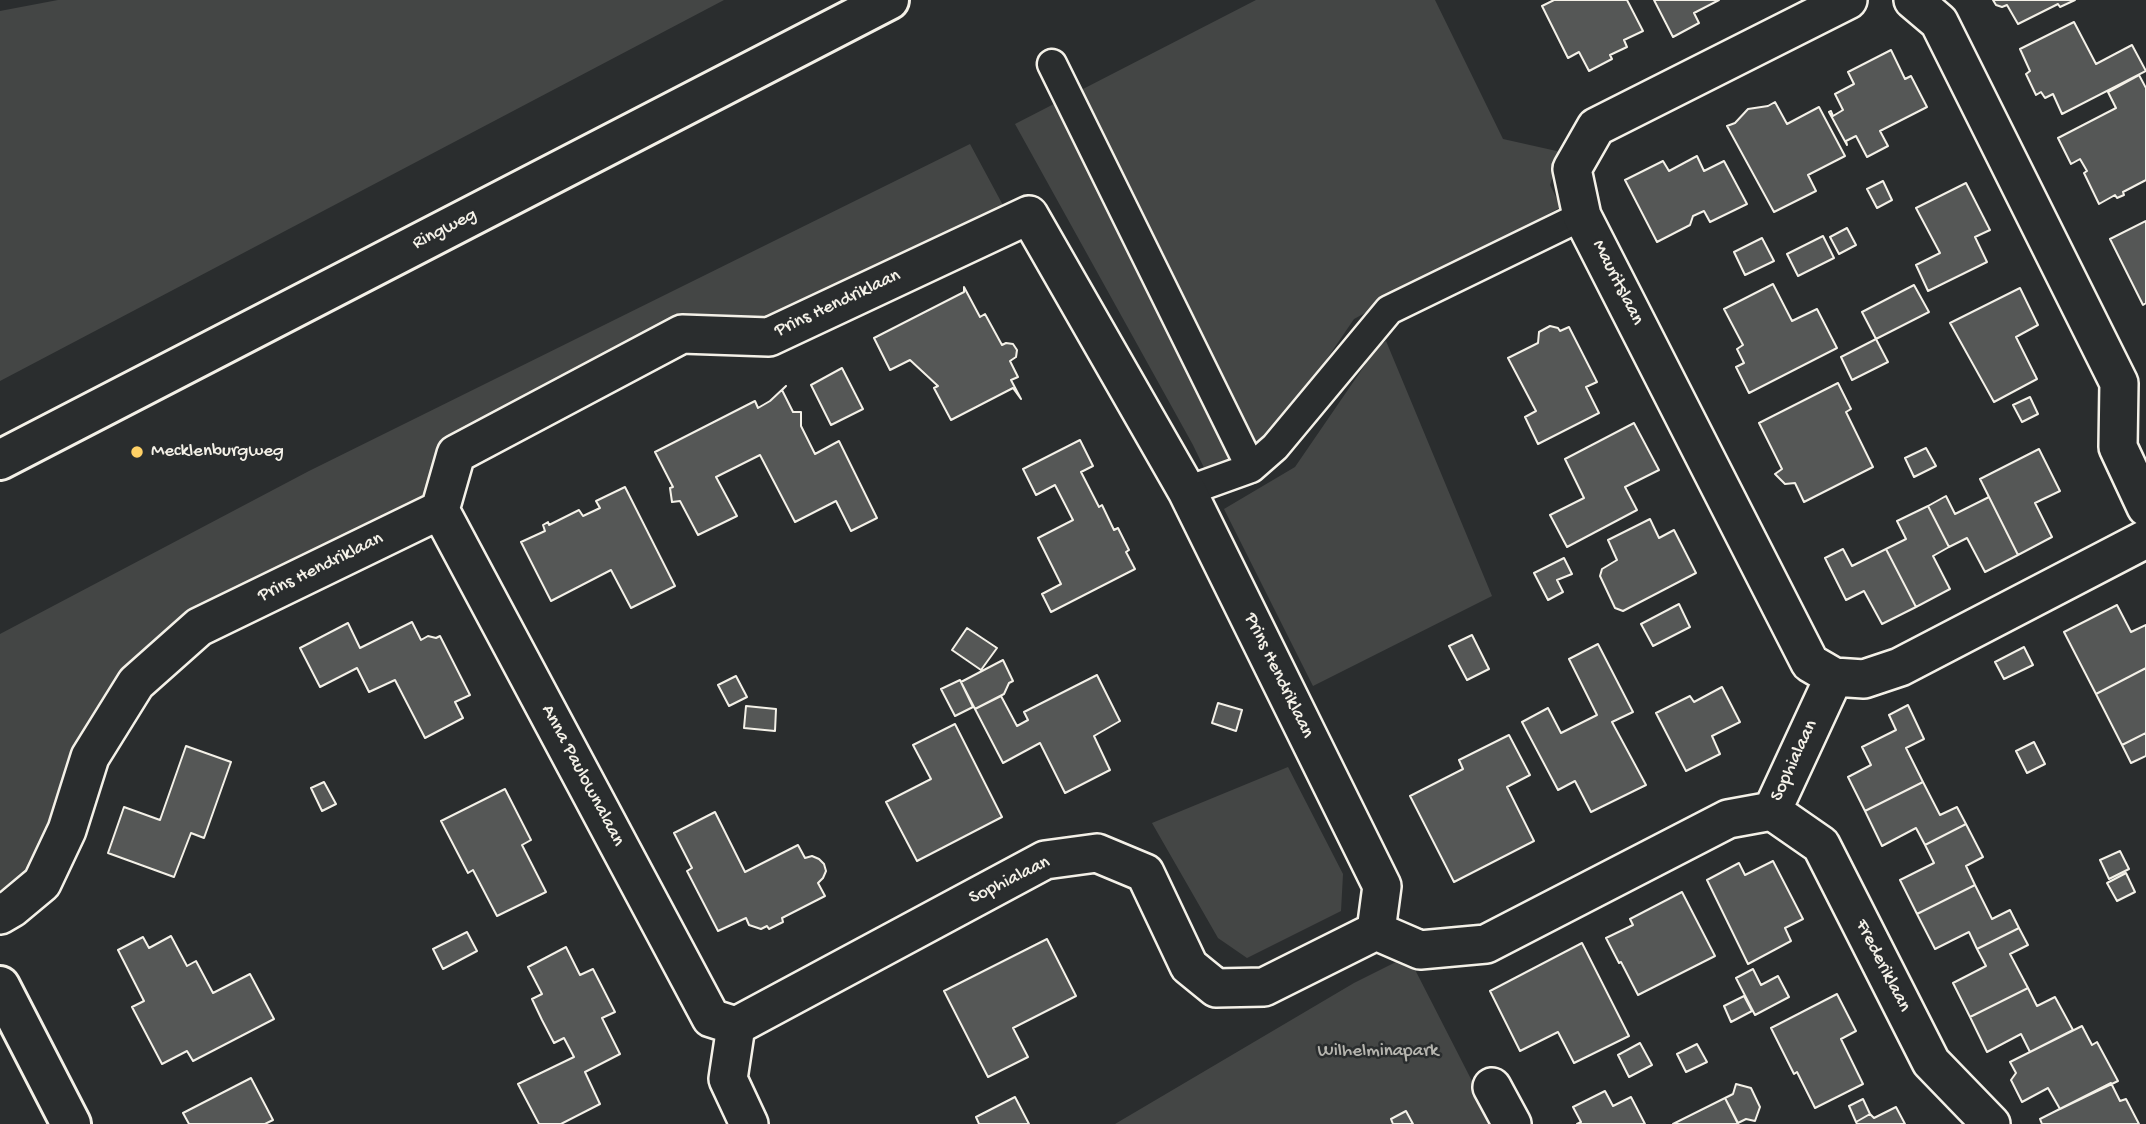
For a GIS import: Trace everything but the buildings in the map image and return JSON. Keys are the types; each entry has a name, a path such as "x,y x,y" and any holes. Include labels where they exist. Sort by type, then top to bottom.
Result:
{"main road":[{"name":"Ringweg","path":"0,460 889,0"},
{"path":"0,986 71,1124"}],"street":[{"name":"Mauritslaan","path":"1834,677 1810,663 1582,216 1572,169 1596,127 1848,0"},
{"path":"1913,0 1939,22 2119,383 2118,447 2146,507"},
{"path":"1052,64 1251,468"},
{"name":"Prins Hendriklaan","path":"0,915 42,883 67,830 90,757 136,683 199,627 440,510 456,454 682,334 769,337 1029,215 1186,491 1382,886 1376,931"},
{"path":"1186,491 1251,468 1275,447 1389,310 1582,216"},
{"name":"Anna Paulownalaan","path":"440,510 711,1018 736,1026"},
{"path":"1834,677 1864,679 1900,667 2146,539"},
{"name":"Sophialaan","path":"736,1026 1045,860 1097,853 1145,873 1189,966 1216,988 1264,987 1376,931 1420,950 1486,944 1728,819 1772,811 1834,677"},
{"name":"Frederiklaan","path":"1772,811 1821,845 1931,1062 1991,1124"},
{"path":"736,1026 728,1079 749,1124"},
{"path":"1492,1087 1512,1124"}],"green space":[{"path":"58,0 724,0 0,381 0,11"},
{"path":"1256,0 1435,0 1503,139 1561,152 1550,185 1561,207 1354,319 1271,441 1209,478 1015,124"},
{"path":"970,144 1005,209 779,320 678,327 458,442 433,465 421,507 141,664 37,872 0,896 0,634 309,471"},
{"path":"1386,341 1492,596 1313,686 1224,509 1295,467 1378,346"},
{"path":"1288,767 1343,874 1341,911 1247,958 1218,938 1152,823"},
{"name":"Wilhelminapark","path":"1408,956 1494,1124 1115,1124 1354,983"}],"place":[{"name":"Mecklenburgweg","path":"137,452"}]}
